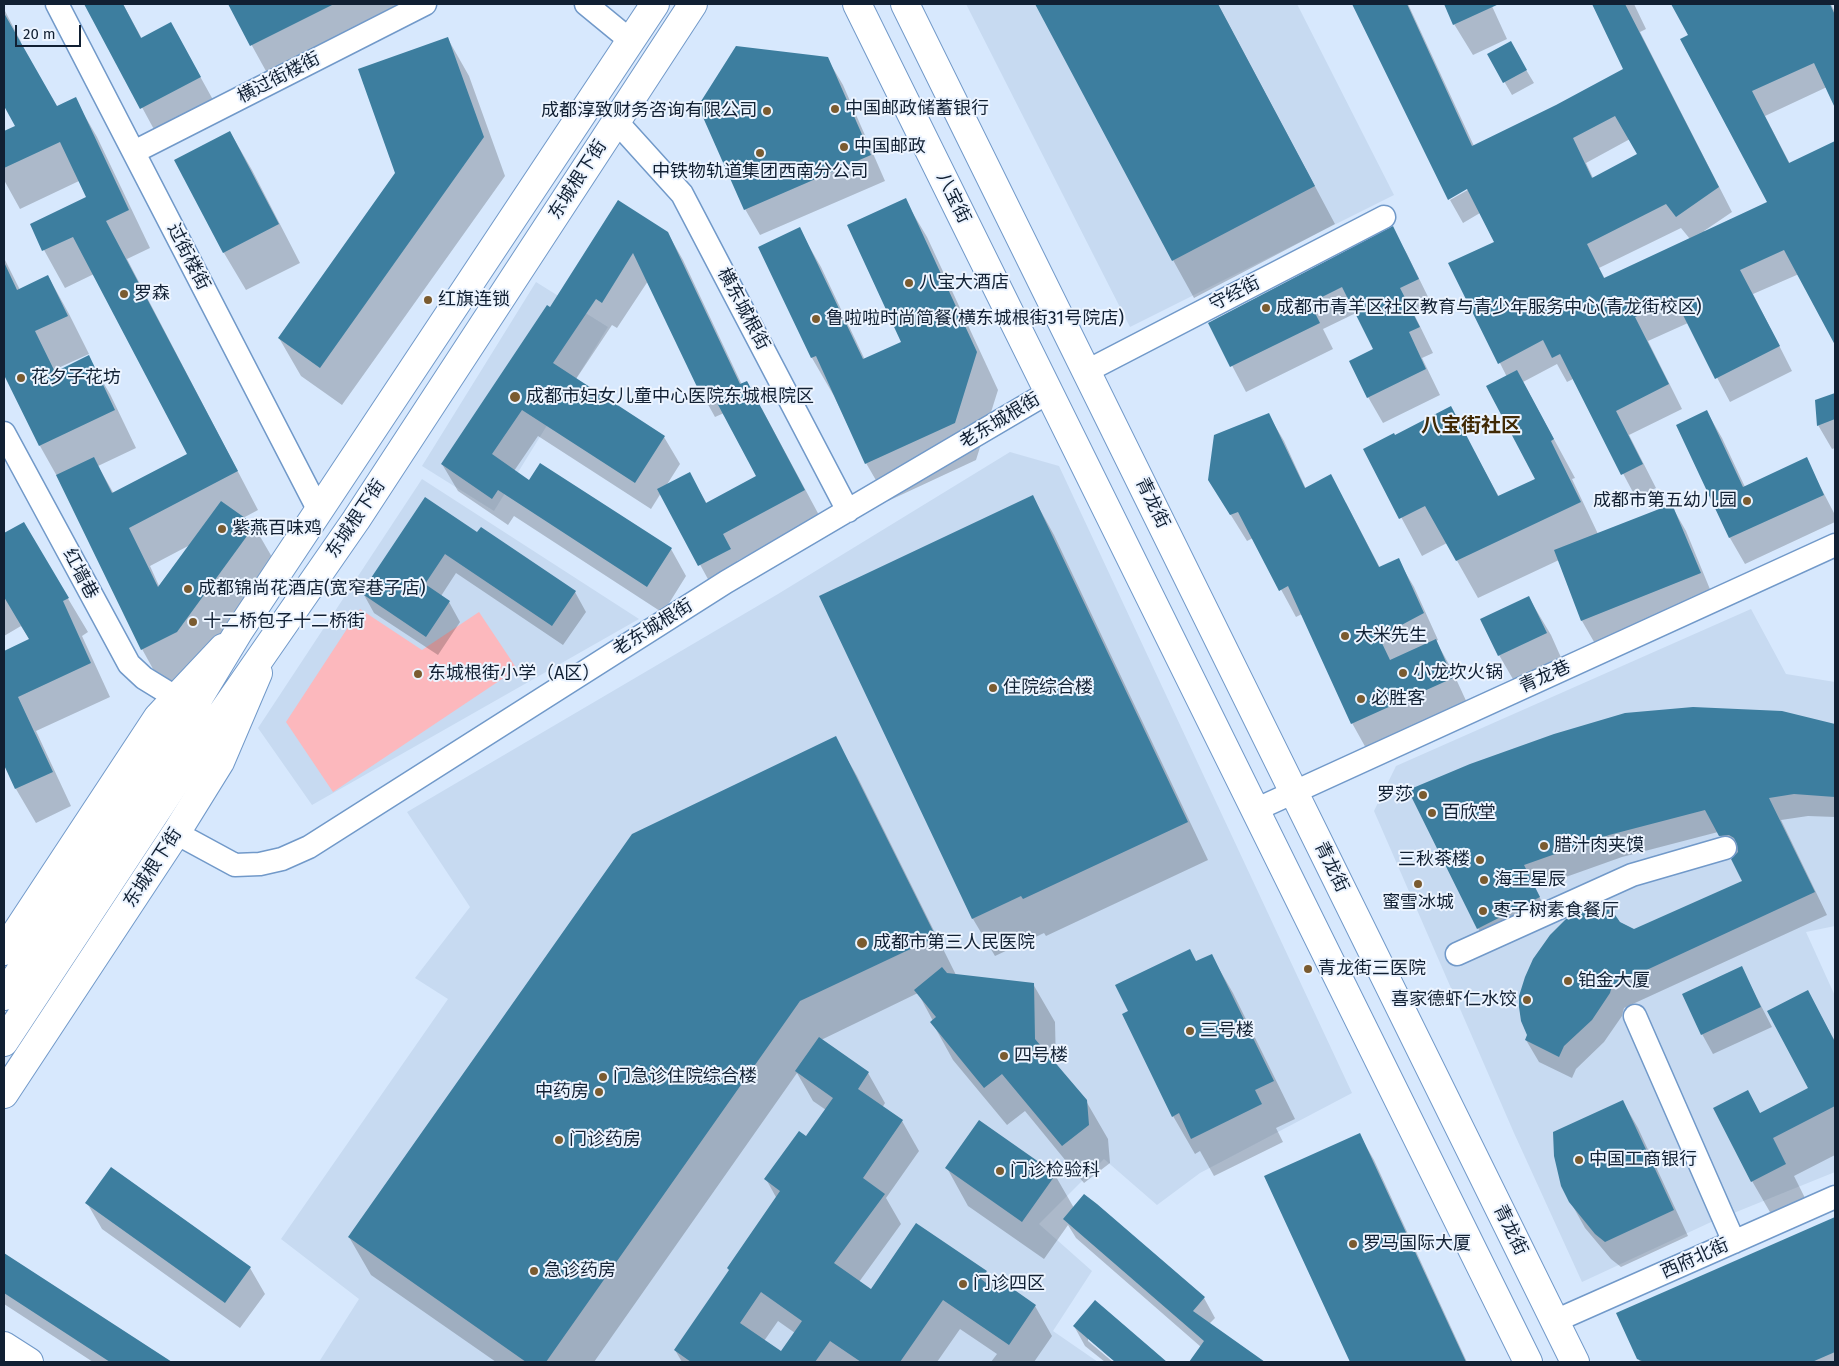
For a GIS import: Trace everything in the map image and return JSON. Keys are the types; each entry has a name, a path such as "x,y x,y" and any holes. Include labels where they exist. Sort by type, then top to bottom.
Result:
{"main road":[{"name":"东城根下街","path":"4,951 152,725 175,697 239,631 655,4"},
{"name":"东城根下街","path":"4,1094 176,833 220,762 269,647 356,520 693,4"},
{"name":"八宝街","path":"857,4 1049,392"},
{"path":"905,4 1087,371"},
{"name":"青龙街","path":"1087,371 1575,1362"},
{"path":"1049,392 1528,1362"},
{"path":"4,996 181,727 239,631"},
{"path":"4,1042 200,745 269,647"},
{"path":"4,1346 28,1362"}],"street":[{"name":"过街楼街","path":"57,4 319,511"},
{"name":"横过街楼街","path":"134,152 425,4"},
{"path":"586,4 631,41"},
{"name":"横东城根街","path":"616,121 682,194 848,511"},
{"name":"守经街","path":"1087,371 1384,217"},
{"name":"老东城根街","path":"176,833 235,865 275,861 309,847 726,582 1049,392"},
{"name":"红墙巷","path":"4,433 129,664 144,678 175,697"},
{"name":"青龙巷","path":"1255,810 1835,545"},
{"path":"1457,954 1632,875 1725,848"},
{"path":"1635,1016 1734,1242"},
{"name":"西府北街","path":"1555,1322 1835,1197"}],"shaded area":[{"path":"966,4 1297,4 1394,195 1130,327"},
{"name":"成都市妇女儿童中心医院东城根院区","path":"536,282 608,327 494,511 422,466"},
{"name":"成都市第三人民医院","path":"1010,452 1059,466 1352,1093 1200,1173 1157,1205 1104,1159 1039,1224 1092,1271 1053,1331 1098,1362 319,1362 359,1299 281,1239 448,999 415,978 470,907 407,812 778,594"},
{"name":"东城根街小学（A区）","path":"422,479 639,619 312,805 258,728"},
{"path":"360,609 422,650 479,612 517,669 333,792 286,722"},
{"path":"1751,609 1786,674 1835,682 1835,926 1806,932 1835,996 1835,1172 1709,1223 1582,1282 1514,1133 1374,811 1396,766"}],"building":[{"path":"84,4 123,4 141,38 171,22 201,77 140,109"},
{"path":"228,4 334,4 250,46"},
{"path":"1035,4 1218,4 1315,186 1172,261"},
{"path":"1352,4 1407,4 1472,146 1556,105 1623,69 1592,4 1625,4 1719,187 1676,217 1666,204 1587,244 1604,278 1767,202 1680,39 1688,35 1671,4 1830,4 1835,15 1835,108 1814,63 1752,91 1789,163 1835,141 1835,345 1784,250 1740,270 1780,346 1715,379 1675,299 1635,317 1669,384 1616,411 1643,464 1621,475 1560,354 1552,358 1543,340 1498,364 1448,263 1494,242 1467,189 1448,200","holes":["1615,116 1637,154 1592,178 1573,138"]},
{"path":"1444,4 1499,4 1453,25"},
{"path":"4,13 57,106 76,97 129,210 106,221 238,471 129,528 158,587 221,501 255,525 177,632 141,650 56,475 94,457 112,493 187,454 73,237 42,251 30,224 86,197 60,142 4,168 4,131 15,126 4,106"},
{"path":"448,37 484,137 320,368 278,338 395,173 358,69"},
{"path":"1511,41 1527,70 1503,83 1487,54"},
{"path":"736,46 828,57 871,155 744,210 698,106"},
{"path":"230,131 279,224 223,253 174,160"},
{"name":"八宝大酒店","path":"906,198 977,352 955,423 865,464 816,356 811,358 758,247 800,227 863,359 901,342 847,225"},
{"path":"618,200 668,232 740,384 747,381 805,490 723,534 731,549 698,566 657,489 690,472 706,503 756,476 708,386 699,391 633,253 602,303 596,299 553,363 665,436 635,483 522,410 492,454 529,480 540,463 672,548 647,587 498,490 492,499 441,464 547,305 550,307"},
{"name":"成都市青羊区社区教育与青少年服务中心(青龙街校区)","path":"1393,226 1419,279 1400,288 1420,327 1409,332 1426,369 1367,398 1349,361 1373,349 1342,287 1310,303 1320,323 1230,367 1208,323"},
{"path":"4,262 17,290 48,275 68,316 35,331 55,372 89,355 115,410 39,446 4,375"},
{"path":"1517,370 1554,439 1551,441 1581,502 1456,561 1425,506 1399,519 1363,449 1451,406 1498,496 1535,479 1486,386"},
{"path":"1835,393 1835,419 1817,426 1815,400"},
{"path":"1707,410 1743,487 1807,457 1824,495 1729,538 1676,425"},
{"path":"1269,413 1305,488 1331,474 1379,567 1399,558 1424,613 1379,637 1390,660 1436,639 1453,678 1351,724 1288,586 1279,591 1238,512 1230,515 1208,480 1214,435"},
{"name":"住院综合楼","path":"1033,495 1188,822 1023,899 1021,896 972,919 819,596"},
{"path":"425,497 477,532 481,527 576,591 552,626 445,554 425,584 450,601 426,637 361,593"},
{"path":"1672,504 1701,573 1581,621 1554,550"},
{"path":"24,522 69,598 63,601 91,663 18,697 53,772 15,789 4,765 4,651 29,639 4,597 4,533"},
{"path":"1529,596 1547,633 1498,656 1480,619"},
{"path":"1693,707 1782,711 1835,724 1835,797 1794,794 1769,798 1815,892 1612,986 1610,993 1592,1020 1564,1046 1559,1057 1525,1040 1527,1035 1521,1021 1519,1007 1519,996 1525,977 1533,959 1550,935 1566,919 1597,905 1605,906 1613,912 1620,922 1634,929 1742,881 1731,859 1738,852 1734,838 1729,835 1719,836 1705,810 1609,835 1524,865 1540,897 1477,929 1408,790 1470,764 1554,734 1625,713"},
{"name":"门急诊住院综合楼","path":"836,736 936,937 800,1001 546,1362 526,1362 348,1237 632,834"},
{"name":"三号楼","path":"1190,949 1196,961 1212,954 1274,1081 1255,1090 1262,1104 1191,1139 1179,1113 1172,1117 1122,1014 1128,1011 1115,985"},
{"path":"1742,966 1761,1007 1701,1035 1682,994"},
{"name":"四号楼","path":"942,967 947,973 1034,983 1035,1039 1087,1100 1089,1125 1062,1146 1002,1074 984,1088 930,1022 936,1017 914,990"},
{"path":"1808,990 1835,1042 1835,1106 1773,1138 1786,1164 1751,1182 1713,1108 1748,1090 1760,1113 1808,1088 1767,1011"},
{"path":"819,1037 869,1072 858,1089 903,1120 863,1178 885,1194 834,1263 871,1289 916,1223 987,1271 981,1279 999,1293 1006,1284 1036,1305 1009,1345 943,1300 900,1362 861,1362 830,1341 815,1362 691,1362 674,1350 780,1191 764,1179 799,1131 806,1136 833,1098 795,1071","holes":["761,1292 802,1321 781,1351 740,1323"]},
{"path":"1623,1100 1674,1210 1605,1242 1595,1234 1569,1202 1561,1186 1554,1156 1553,1132"},
{"name":"门诊检验科","path":"979,1120 1056,1174 1022,1222 945,1168"},
{"name":"罗马国际大厦","path":"1360,1133 1466,1362 1350,1362 1264,1176"},
{"path":"111,1167 251,1267 225,1303 85,1203"},
{"path":"1084,1194 1205,1297 1193,1311 1265,1362 1189,1362 1204,1341 1063,1219"},
{"path":"1835,1217 1835,1352 1812,1362 1644,1362 1637,1359 1616,1313"},
{"path":"4,1253 172,1362 110,1362 4,1293"},
{"path":"1095,1300 1167,1362 1115,1362 1073,1326"}],"place":[{"name":"中国邮政储蓄银行","path":"835,109"},
{"name":"成都淳致财务咨询有限公司","path":"767,111"},
{"name":"中国邮政","path":"844,147"},
{"name":"中铁物轨道集团西南分公司","path":"760,153"},
{"name":"八宝大酒店","path":"909,283"},
{"name":"罗森","path":"124,294"},
{"name":"红旗连锁","path":"428,300"},
{"name":"成都市青羊区社区教育与青少年服务中心(青龙街校区)","path":"1266,308"},
{"name":"鲁啦啦时尚简餐(横东城根街31号院店)","path":"816,319"},
{"name":"花夕子花坊","path":"21,378"},
{"name":"成都市妇女儿童中心医院东城根院区","path":"515,397"},
{"name":"成都市第五幼儿园","path":"1747,501"},
{"name":"紫燕百味鸡","path":"222,529"},
{"name":"成都锦尚花酒店(宽窄巷子店)","path":"188,589"},
{"name":"十二桥包子十二桥街","path":"193,622"},
{"name":"大米先生","path":"1345,636"},
{"name":"小龙坎火锅","path":"1403,673"},
{"name":"东城根街小学（A区）","path":"418,674"},
{"name":"住院综合楼","path":"993,688"},
{"name":"必胜客","path":"1361,699"},
{"name":"罗莎","path":"1423,795"},
{"name":"百欣堂","path":"1432,813"},
{"name":"腊汁肉夹馍","path":"1544,846"},
{"name":"三秋茶楼","path":"1480,860"},
{"name":"海王星辰","path":"1484,880"},
{"name":"蜜雪冰城","path":"1418,884"},
{"name":"枣子树素食餐厅","path":"1483,911"},
{"name":"成都市第三人民医院","path":"862,943"},
{"name":"青龙街三医院","path":"1308,969"},
{"name":"铂金大厦","path":"1568,981"},
{"name":"喜家德虾仁水饺","path":"1527,1000"},
{"name":"三号楼","path":"1190,1031"},
{"name":"四号楼","path":"1004,1056"},
{"name":"门急诊住院综合楼","path":"603,1077"},
{"name":"中药房","path":"599,1092"},
{"name":"门诊药房","path":"559,1140"},
{"name":"中国工商银行","path":"1579,1160"},
{"name":"门诊检验科","path":"1000,1171"},
{"name":"罗马国际大厦","path":"1353,1244"},
{"name":"急诊药房","path":"534,1271"},
{"name":"门诊四区","path":"963,1284"}],"district":[{"name":"八宝街社区","path":"1471,426"}]}
